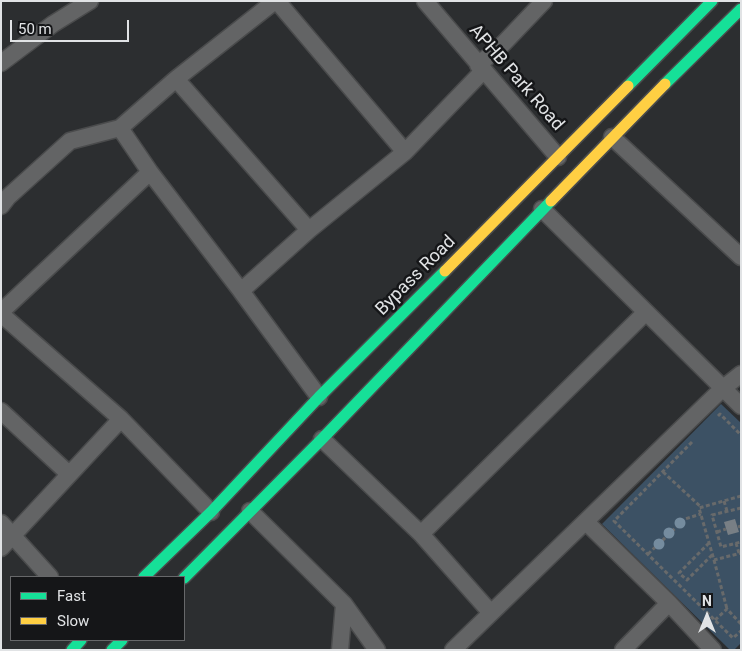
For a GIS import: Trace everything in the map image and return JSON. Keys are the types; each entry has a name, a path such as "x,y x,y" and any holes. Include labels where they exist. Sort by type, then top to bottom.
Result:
{"main road":[{"name":"Bypass Road","path":"145,576 211,512 319,397 712,1"},
{"path":"185,577 322,439 612,137 741,9"},
{"path":"112,650 121,641"}],"street":[{"path":"1,63 53,24 90,1"},
{"path":"1,206 8,197 70,140 120,128 176,79 276,1 405,152"},
{"name":"APHB Park Road","path":"425,1 558,157"},
{"path":"240,291 310,230 405,152 544,1"},
{"path":"176,79 310,230"},
{"path":"120,128 150,172 319,397"},
{"path":"612,137 741,257"},
{"path":"150,172 1,313 121,419 211,512"},
{"path":"542,209 741,406"},
{"path":"421,534 646,312"},
{"path":"453,650 722,389 741,374"},
{"path":"1,411 69,474"},
{"path":"1,548 7,528 69,474 121,419"},
{"path":"322,439 421,534 491,613"},
{"path":"250,511 344,604 377,650"},
{"path":"586,522 669,603 713,650"},
{"path":"7,528 49,576"},
{"path":"623,650 669,603"},
{"path":"340,650 344,604"}],"path":[{"path":"714,421 720,414 741,435"},
{"path":"695,440 614,521 733,638 741,631"},
{"path":"663,472 701,508"},
{"path":"701,508 741,496"},
{"path":"724,501 727,512"},
{"path":"701,508 699,508 700,514 727,609 741,624"},
{"path":"741,508 712,515 721,547 741,542"},
{"path":"648,554 685,519 700,514"},
{"path":"717,532 726,529"},
{"path":"673,579 709,543"},
{"path":"714,560 740,553 736,543"},
{"path":"680,586 712,555"},
{"path":"679,572 687,580"},
{"path":"715,620 727,609"}],"shaded area":[{"path":"721,404 741,423 741,643 734,650 730,650 602,524"}],"building":[{"path":"735,519 739,532 728,535 724,522"}],"traffic: fast":[{"path":"628,86 712,1"},
{"path":"665,84 741,9"},
{"path":"185,577 322,439 551,201"},
{"path":"145,576 211,512 319,397 445,271"},
{"path":"72,650 80,641"},
{"path":"112,650 121,641"}],"traffic: slow":[{"path":"551,201 665,84"},
{"path":"445,271 628,86"}]}
